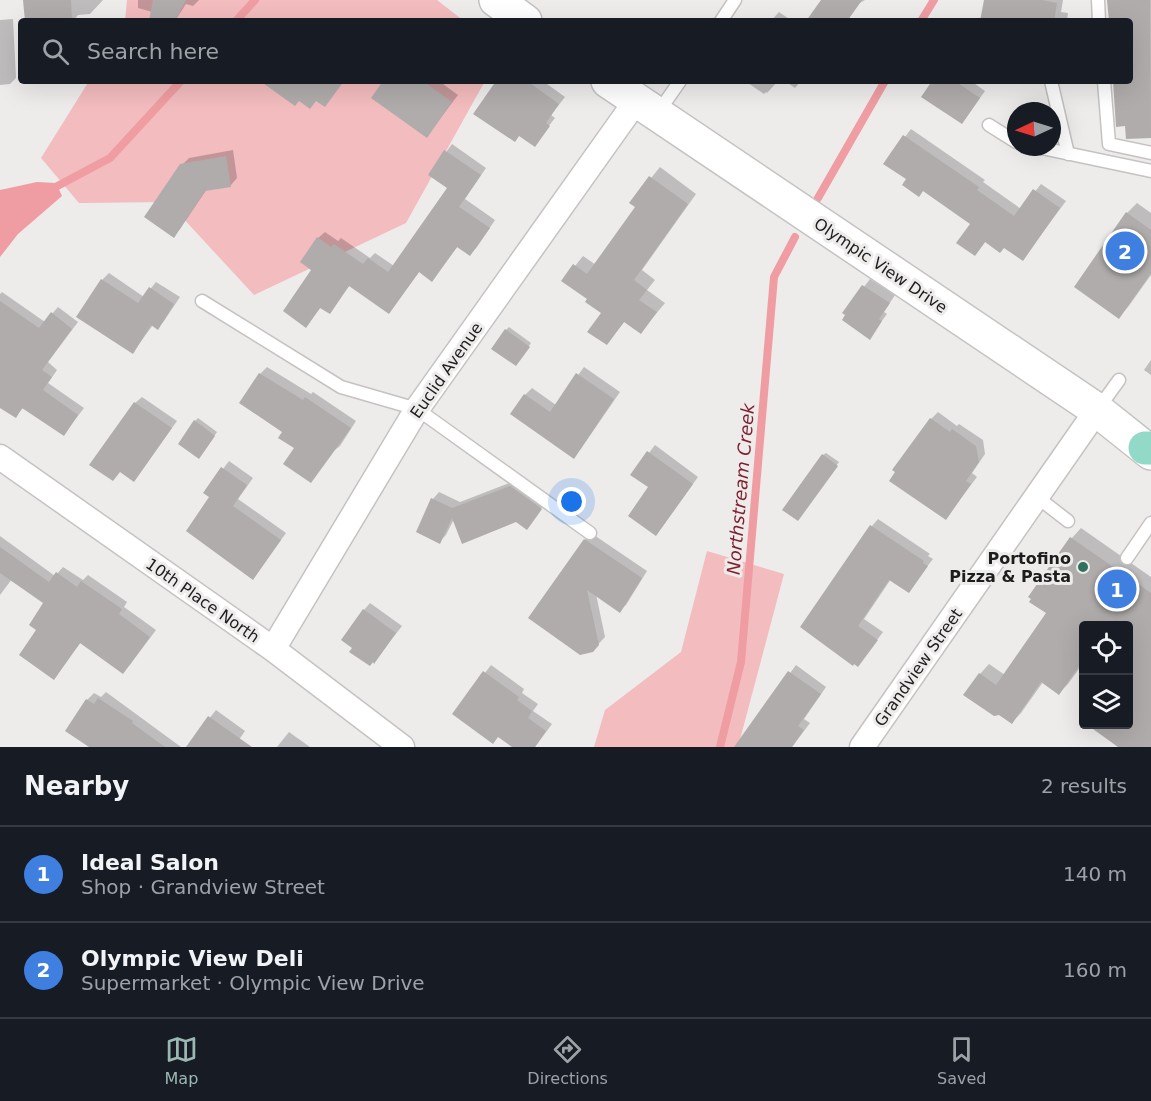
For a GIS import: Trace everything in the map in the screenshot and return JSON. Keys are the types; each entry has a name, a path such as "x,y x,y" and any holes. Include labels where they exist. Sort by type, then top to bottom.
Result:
{"main road":[{"path":"496,0 521,18"},
{"name":"Olympic View Drive","path":"612,84 1097,410 1149,450"}],"street":[{"name":"Euclid Avenue","path":"273,649 417,409 646,108"},
{"name":"Grandview Street","path":"862,747 1097,410"},
{"name":"10th Place North","path":"0,457 273,649 402,747"}],"lane":[{"path":"723,18 735,0"},
{"path":"1098,0 1100,18"},
{"path":"646,108 676,84"},
{"path":"1051,84 1068,154"},
{"path":"1104,84 1109,144 1151,153"},
{"path":"989,125 1007,136"},
{"path":"1061,152 1151,171"},
{"path":"202,301 341,387 417,409 590,533"},
{"path":"1097,410 1119,380"},
{"path":"1037,497 1068,521"},
{"path":"1127,558 1151,523"}],"shaded area":[{"path":"127,0 437,0 460,18 125,18"},
{"path":"87,84 483,84 406,223 254,295 168,202 79,203 41,158"},
{"path":"37,182 56,183 62,196 18,234 0,257 0,190"},
{"path":"707,551 784,574 738,747 594,747 605,710 681,652"}],"building":[{"path":"23,0 71,0 72,18 25,18"},
{"path":"153,0 186,0 177,18 150,18"},
{"path":"821,0 862,0 849,18 808,18"},
{"path":"984,0 1042,0 1057,3 1054,18 981,18"},
{"path":"1107,0 1150,0 1151,138 1126,139 1125,126 1116,127 1113,84 1133,84 1133,18 1109,18"},
{"path":"264,84 342,84 325,107 316,101 310,109 299,101 295,106"},
{"path":"381,84 427,84 452,102 427,138 371,98"},
{"path":"494,84 531,84 559,104 546,123 550,126 535,147 519,136 515,142 473,114"},
{"path":"930,84 959,84 980,98 962,124 921,97"},
{"path":"903,135 979,187 977,190 1014,216 1033,189 1060,208 1023,261 1004,248 1000,253 985,242 975,256 956,243 970,224 923,191 919,197 902,185 906,179 883,164"},
{"path":"444,150 481,175 459,207 490,228 470,256 457,247 432,282 419,272 389,314 349,286 330,314 320,308 306,328 283,311 311,270 300,262 317,237 331,247 334,244 363,264 368,258 388,272 447,188 428,175"},
{"path":"226,156 231,187 205,191 174,238 144,217 180,164"},
{"path":"649,176 688,204 634,280 647,290 639,300 657,312 641,334 624,322 607,345 587,332 601,313 585,302 587,299 561,281 573,264 587,274 635,207 629,203"},
{"path":"1126,212 1151,230 1151,273 1119,319 1074,287"},
{"path":"101,279 138,303 149,287 174,304 158,330 151,325 133,354 76,317"},
{"path":"862,285 890,303 879,319 882,321 870,340 842,320 845,315 842,313"},
{"path":"0,301 39,328 51,312 72,329 42,370 52,377 43,390 78,415 64,436 22,408 16,418 0,408"},
{"path":"505,329 530,347 516,366 491,349"},
{"path":"259,373 303,400 305,397 351,428 311,483 283,464 294,448 278,438 282,432 239,403"},
{"path":"576,373 614,399 574,459 510,414 524,394 550,412"},
{"path":"134,402 172,428 134,482 120,472 113,481 89,465"},
{"path":"930,418 950,432 952,429 976,446 979,462 966,481 971,484 946,520 889,481 895,472 892,470"},
{"path":"194,420 215,436 199,459 178,444"},
{"path":"647,451 693,484 656,536 628,516 648,487 630,475"},
{"path":"822,454 838,466 798,521 782,510"},
{"path":"221,467 247,485 233,506 281,540 253,580 186,531 209,497 203,493"},
{"path":"510,486 542,509 527,530 516,522 462,544 452,518 440,544 416,532 431,498 452,508"},
{"path":"870,525 928,566 909,593 889,580 858,626 878,640 858,667 854,664 853,666 800,627"},
{"path":"1070,537 1151,593 1151,747 1118,747 1093,729 1133,729 1133,621 1079,621 1079,666 1059,695 1041,682 1012,724 999,715 994,716 963,695 979,673 996,685 1046,613 1029,602 1031,599 1028,597"},
{"path":"584,539 642,578 620,613 587,590 599,645 593,652 580,655 528,618"},
{"path":"0,547 49,582 56,572 77,587 81,581 122,609 119,614 150,637 123,674 80,643 54,680 19,655 36,630 29,625 43,603 0,573"},
{"path":"363,609 396,633 374,664 373,662 370,666 349,652 352,648 341,640"},
{"path":"483,671 519,697 517,700 532,711 528,718 546,731 535,747 512,747 498,737 493,744 452,714"},
{"path":"788,671 821,694 798,726 804,730 792,747 734,747"},
{"path":"98,698 133,721 132,723 165,747 89,747 65,731 86,699 94,704"},
{"path":"208,716 252,747 186,747"}],"waterway":[{"path":"239,18 255,0"},
{"name":"Northstream Creek","path":"923,18 934,0"},
{"path":"50,190 110,158 178,84"},
{"name":"Northstream Creek","path":"818,198 883,84"},
{"name":"Northstream Creek","path":"720,747 741,662 774,277 795,237"}],"place":[{"name":"Olympic View Deli","path":"1125,251"},
{"name":"Portofino Pizza & Pasta","path":"1083,567"},
{"name":"Ideal Salon","path":"1117,589"}]}
